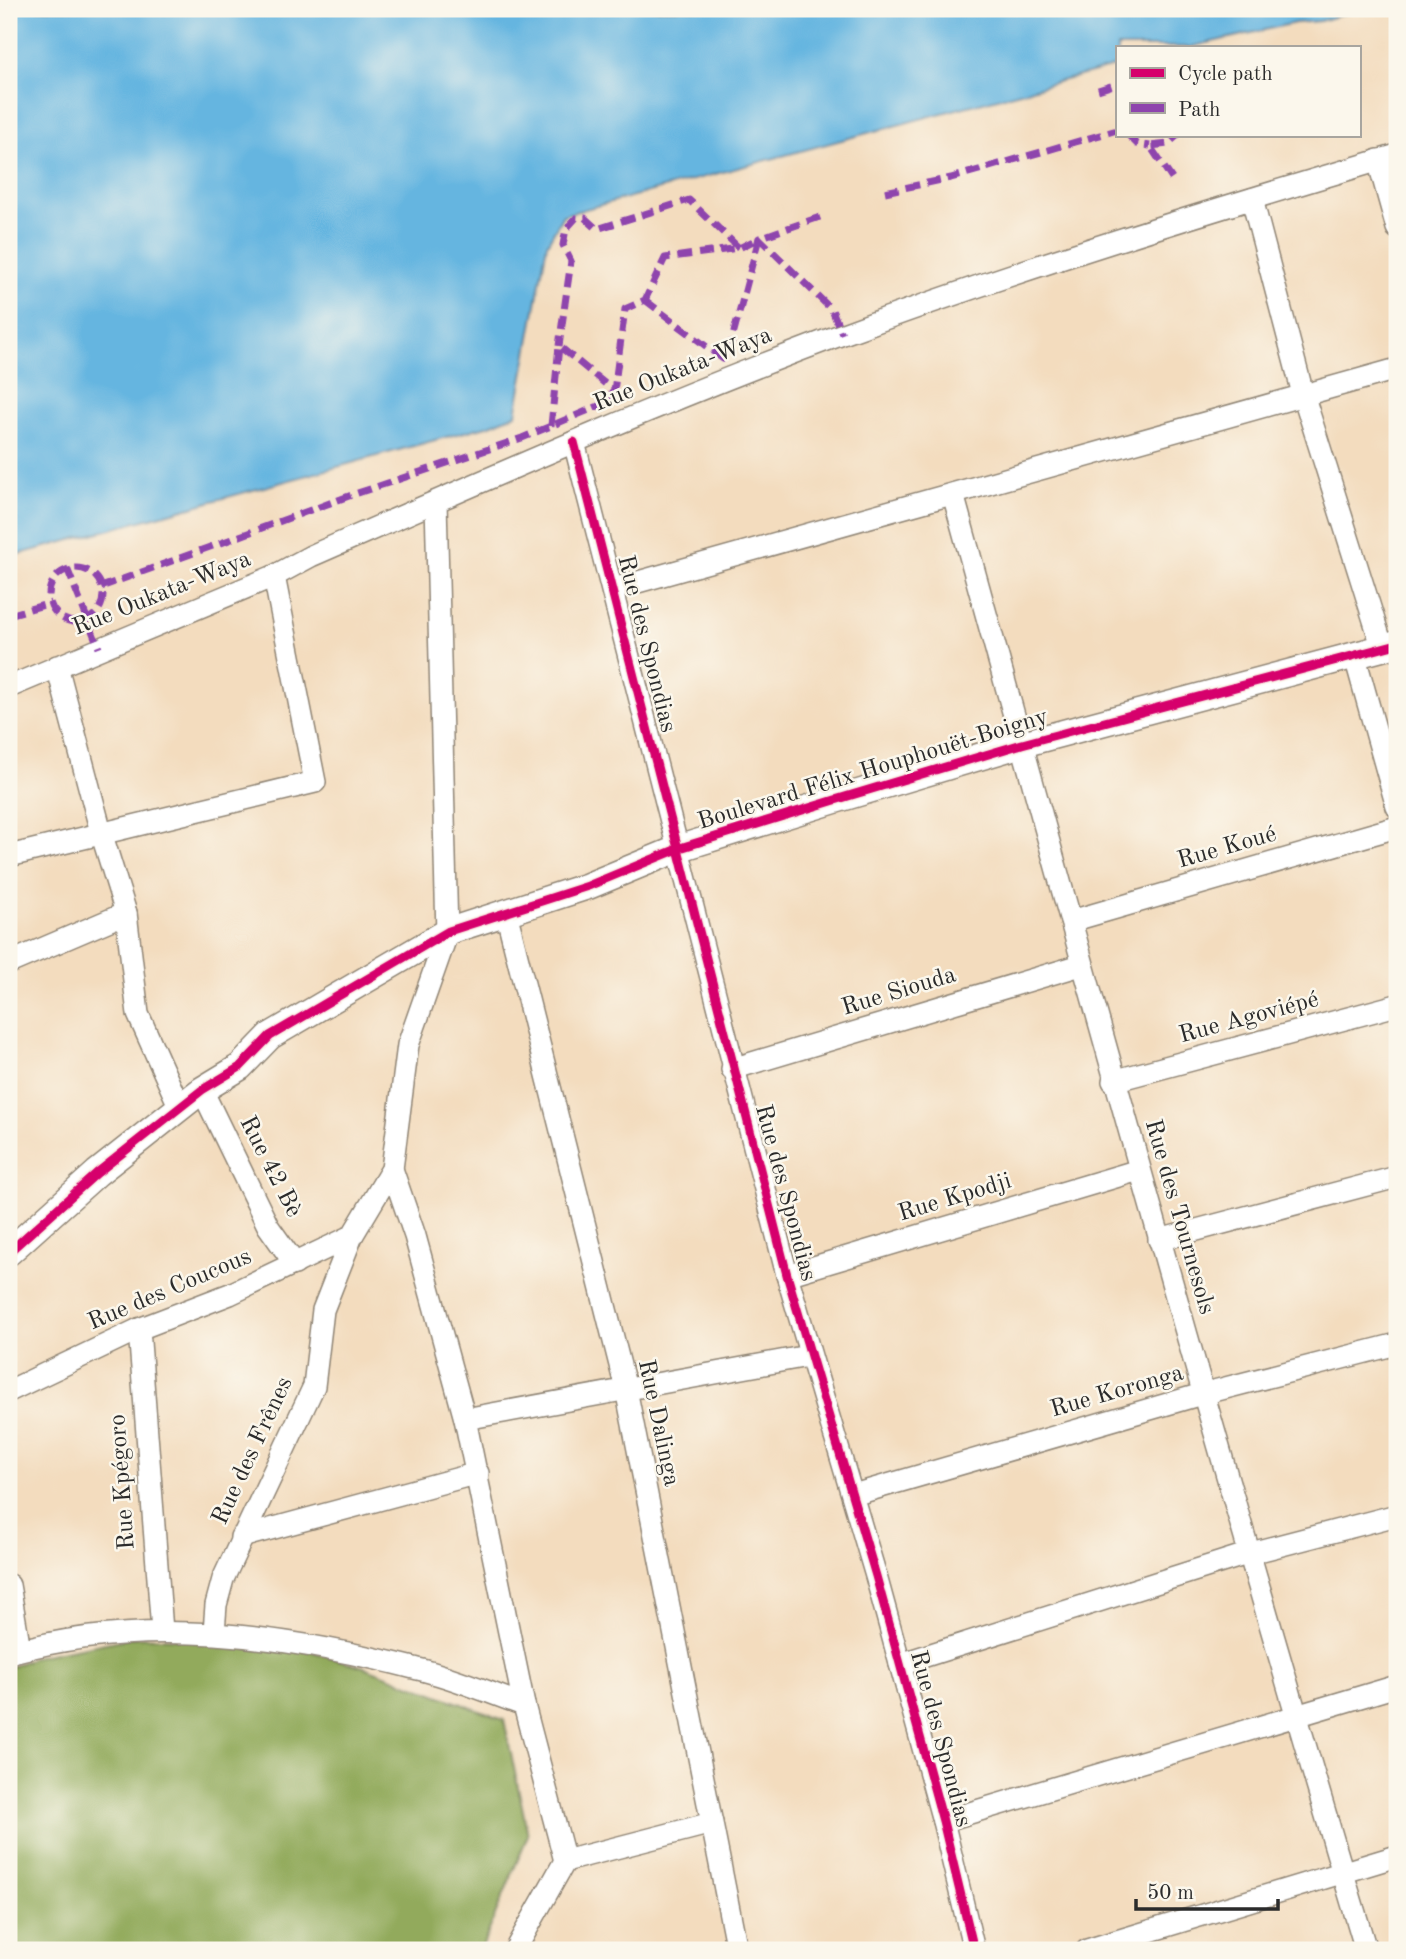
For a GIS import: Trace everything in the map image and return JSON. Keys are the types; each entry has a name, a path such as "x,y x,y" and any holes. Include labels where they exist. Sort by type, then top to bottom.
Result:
{"street":[{"name":"Rue Oukata-Waya","path":"9,687 274,576 311,556 574,442 842,334 1252,198 1388,158"},
{"path":"1388,158 1397,228"},
{"path":"1252,198 1303,394 1390,647"},
{"path":"613,589 1397,369"},
{"name":"Rue des Spondias","path":"574,442 680,848 732,1069 808,1356 853,1495 943,1821 974,1950"},
{"name":"Rue des Tournesols","path":"953,494 1113,1081 1247,1554 1366,1950"},
{"path":"436,502 447,934"},
{"path":"9,856 315,782 274,576"},
{"name":"Boulevard Félix Houphouët-Boigny","path":"9,1252 97,1173 202,1090 240,1067 270,1036 449,931 588,886 680,848 1022,744 1390,647"},
{"path":"1354,657 1397,807"},
{"path":"57,666 101,832 126,913 138,1014 180,1108"},
{"name":"Rue Koué","path":"1071,921 1397,827"},
{"name":"Rue Dalinga","path":"506,912 626,1389 737,1950"},
{"path":"9,963 126,913"},
{"name":"Rue des Frênes","path":"214,1632 216,1605 223,1579 314,1387 323,1310 352,1236 391,1168 408,1045 447,934"},
{"name":"Rue Siouda","path":"732,1069 1081,965"},
{"name":"Rue Agoviépé","path":"1113,1081 1397,1005"},
{"name":"Rue 42 Bè","path":"202,1090 268,1226 295,1264"},
{"path":"391,1168 415,1237 465,1419 524,1705 565,1861 515,1950"},
{"name":"Rue Kpodji","path":"787,1275 1139,1170"},
{"path":"1159,1240 1397,1177"},
{"name":"Rue des Coucous","path":"9,1391 139,1329 295,1264 352,1236"},
{"name":"Rue Kpégoro","path":"139,1329 162,1631"},
{"name":"Rue Koronga","path":"853,1495 1202,1394 1397,1344"},
{"path":"465,1419 808,1356"},
{"path":"241,1537 478,1472"},
{"path":"900,1664 1247,1554 1397,1515"},
{"path":"9,1585 15,1651 90,1637 162,1631 214,1632 283,1640 421,1669 524,1705"},
{"path":"943,1821 1397,1686"},
{"path":"565,1861 712,1823"},
{"path":"1087,1950 1397,1856"}],"green space":[{"path":"136,1637 283,1643 364,1667 504,1720 528,1835 481,1950 9,1950 9,1668 34,1657"}],"water":[{"path":"9,9 1360,9 1320,21 1295,23 1194,46 1116,46 1116,66 563,215 547,244 516,414 490,425 9,557"}],"marked path":[{"path":"1098,90 1116,84"},
{"path":"885,192 951,178 1116,130"},
{"path":"1129,136 1137,144 1150,146"},
{"path":"1172,179 1150,146 1168,144 1177,136"},
{"path":"551,426 559,346 614,391 625,309 645,300 665,258 739,248 689,200 597,229 585,218 576,218 566,229 563,245 571,261 559,346"},
{"path":"820,217 759,238 832,310 842,334"},
{"path":"645,300 723,359 729,351 759,238 739,248"},
{"path":"101,587 349,496 522,438 613,400 614,391"},
{"path":"67,568 99,648"},
{"path":"76,568 95,576 103,595 95,614 76,622 57,614 49,595 57,576 76,568"},
{"path":"9,615 51,603"}],"cycle path":[{"path":"574,442 787,1275 876,1576 943,1821 974,1950"},
{"path":"9,1252 97,1173 202,1090 240,1067 270,1036 449,931 588,886 680,848 835,800 1022,744 1397,644"}]}
